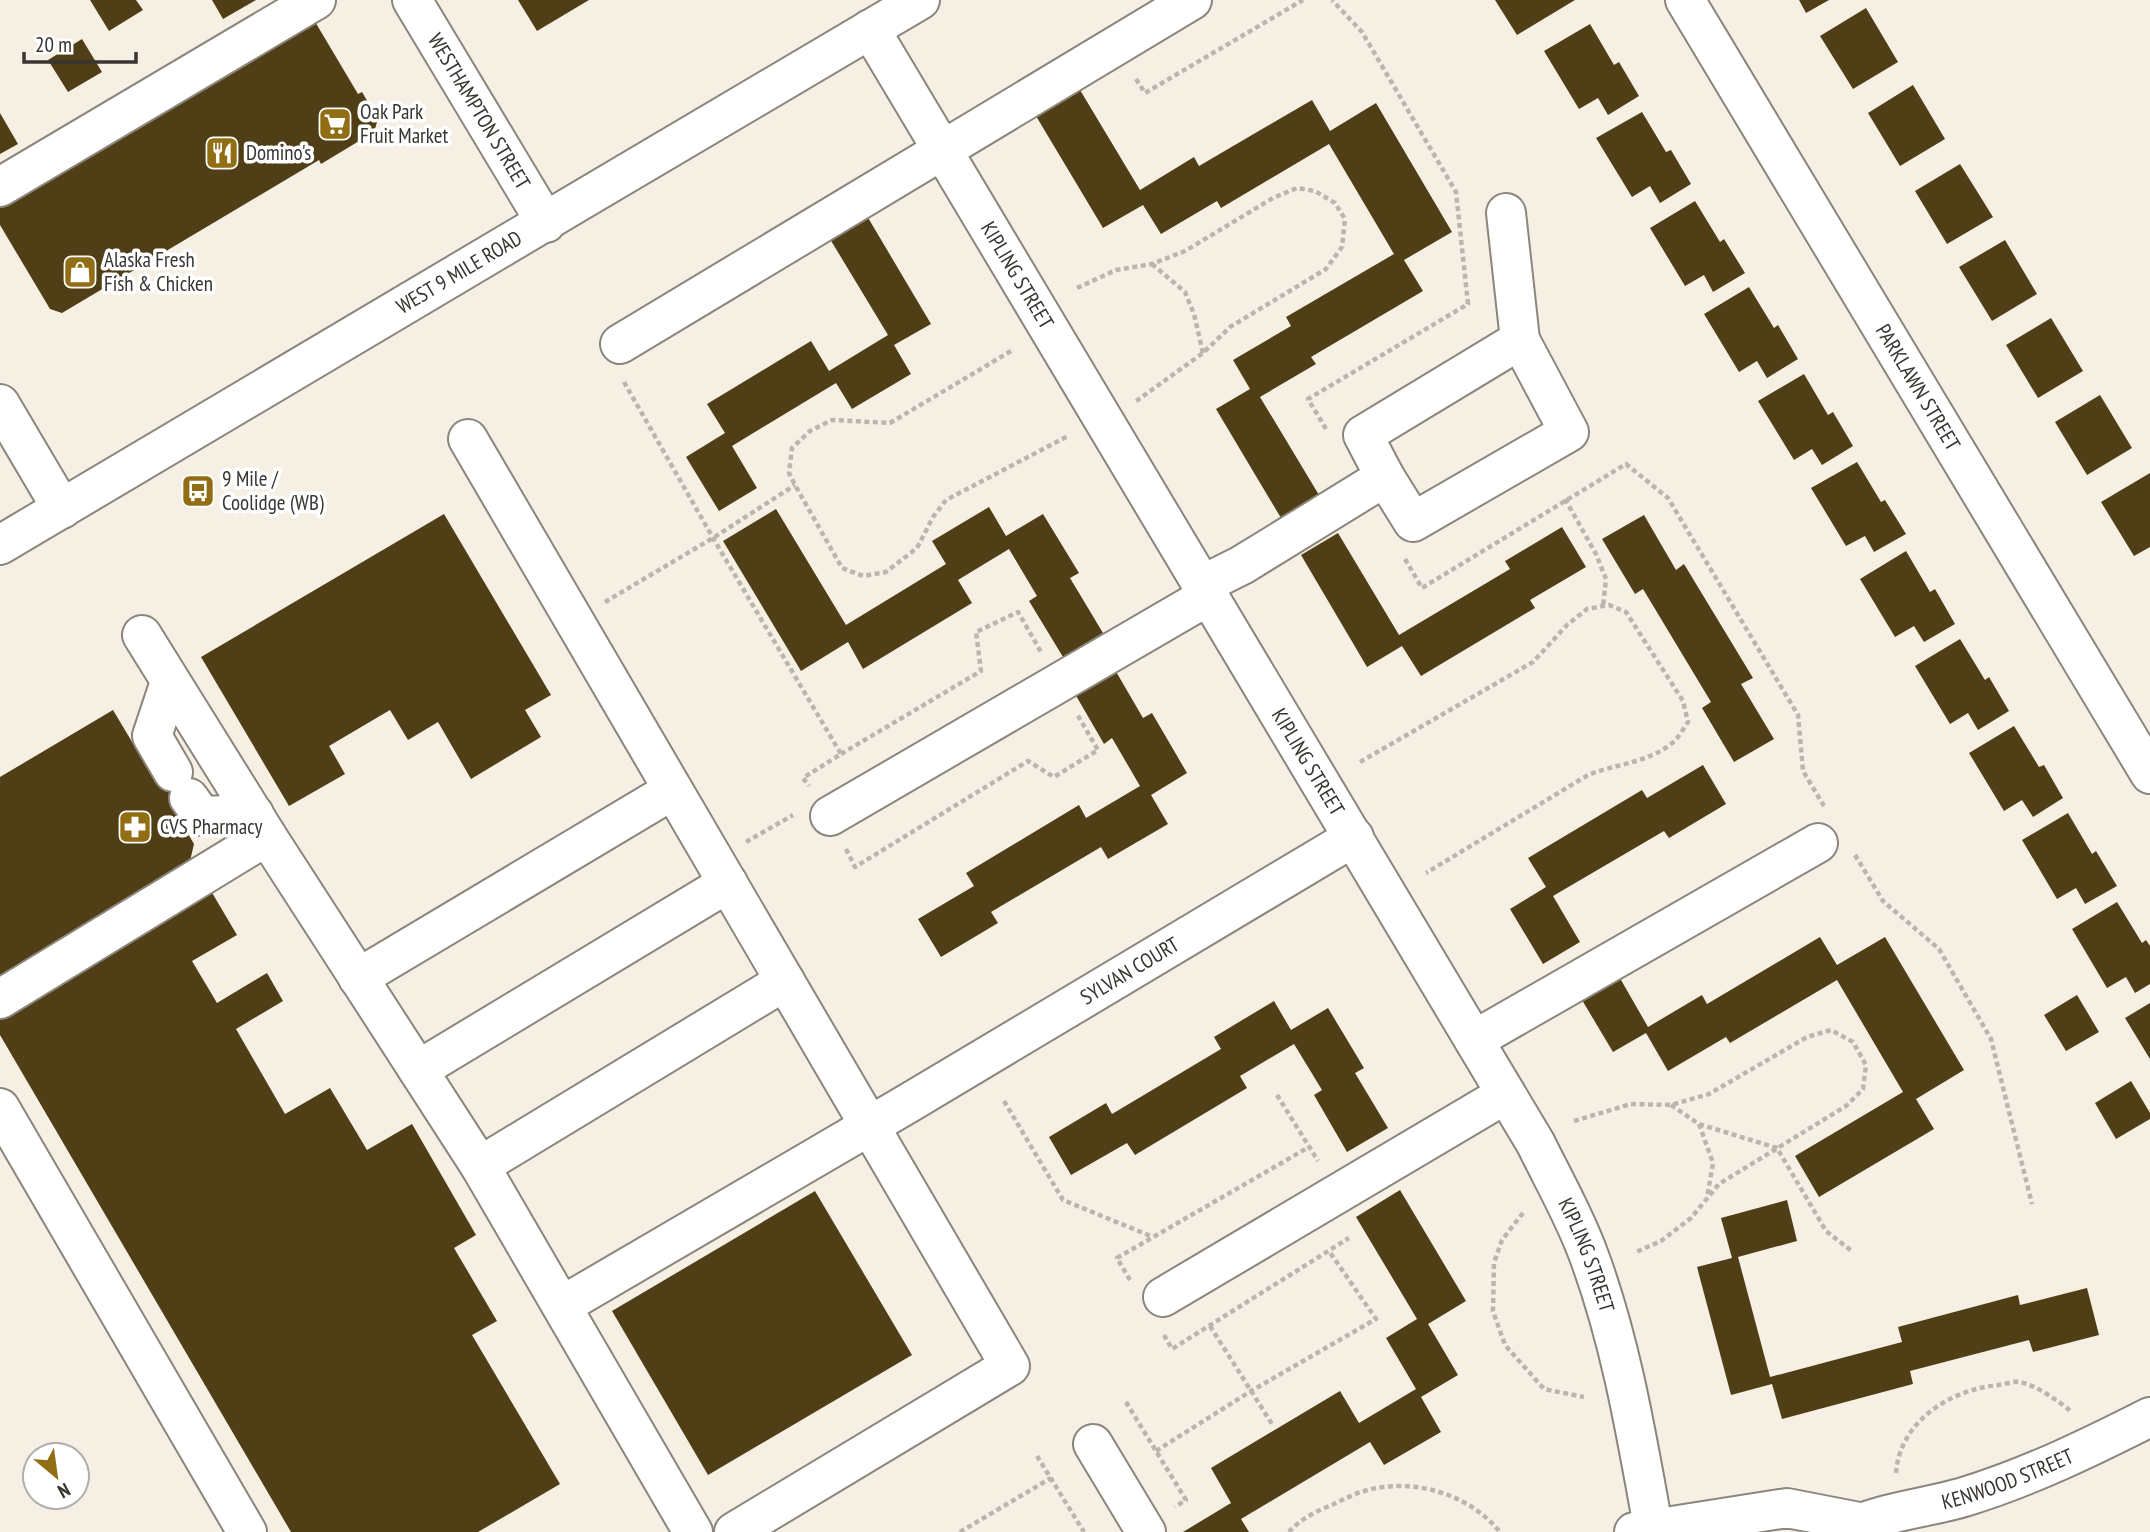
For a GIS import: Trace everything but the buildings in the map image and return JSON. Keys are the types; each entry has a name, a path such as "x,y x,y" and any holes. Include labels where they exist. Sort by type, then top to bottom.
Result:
{"street":[{"path":"0,187 316,0"},
{"name":"WESTHAMPTON STREET","path":"412,0 545,223"},
{"name":"WEST 9 MILE ROAD","path":"0,545 545,223 713,120 920,0"},
{"path":"620,344 1192,0"},
{"name":"PARKLAWN STREET","path":"1685,0 2150,774"},
{"name":"KIPLING STREET","path":"870,29 1541,1154 1588,1254 1608,1313 1626,1382 1648,1531"},
{"path":"1506,213 1520,340 1569,432 1413,522 1363,435 1520,340"},
{"path":"0,404 62,509"},
{"path":"468,439 1010,1366 734,1532"},
{"path":"812,806 1205,590 1385,477"},
{"path":"142,635 480,1166 693,1532"},
{"path":"170,682 152,736 181,785 202,816 261,825"},
{"path":"358,978 673,790"},
{"path":"0,999 261,825"},
{"path":"1474,1040 1821,825"},
{"name":"SYLVAN COURT","path":"563,1305 908,1104 1354,837"},
{"path":"418,1070 721,872"},
{"path":"480,1166 785,981"},
{"path":"1163,1297 1506,1094"},
{"path":"0,1108 247,1532"},
{"name":"KENWOOD STREET","path":"1648,1531 1787,1508 1850,1527 1961,1498 2020,1479 2104,1441 2150,1416"},
{"path":"1093,1444 1155,1523"}],"path":[{"path":"1115,46 1145,93 1303,0"},
{"path":"1329,433 1308,399 1468,304 1456,192 1362,32 1332,0"},
{"path":"1011,351 890,423 832,420 810,431 792,449 789,473 842,568 863,576 886,572 917,548 933,517 946,500 1143,398 1203,354 1230,327 1326,269 1342,247 1345,219 1335,204 1315,191 1297,188 1273,198 1185,251 1152,264 1116,270 1077,288"},
{"path":"1152,264 1185,292 1194,314 1203,354"},
{"path":"620,344 620,376 841,754 803,778 812,806 721,872"},
{"path":"1402,556 1422,588 1564,499 1626,464 1668,498 1798,715 1802,772 1821,825"},
{"path":"574,620 713,538 795,485"},
{"path":"1564,499 1596,554 1606,579 1603,606"},
{"path":"1360,762 1533,662 1567,625 1587,609 1609,605 1626,612 1683,701 1688,722 1672,743 1647,758 1611,766 1588,775 1426,873"},
{"path":"1854,854 1883,901 1939,949 1991,1039 2032,1204"},
{"path":"1574,1121 1631,1104 1671,1105 1709,1094 1807,1037 1831,1030 1853,1042 1866,1065 1863,1089 1846,1106 1718,1184 1691,1218 1661,1241 1636,1252"},
{"path":"1277,1095 1322,1169"},
{"path":"1004,1101 1063,1200 1154,1237"},
{"path":"1671,1105 1699,1124 1777,1148 1826,1231 1853,1252"},
{"path":"1699,1124 1713,1163 1706,1199"},
{"path":"1523,1213 1502,1240 1494,1263 1493,1311 1505,1345 1544,1389 1584,1397"},
{"path":"1156,1451 1251,1391 1376,1319 1329,1251"},
{"path":"1210,1325 1272,1424"},
{"path":"1899,1513 1895,1470 1905,1440 1927,1412 1951,1397 1982,1387 2019,1382 2044,1393 2069,1410 2104,1441"},
{"path":"1126,1402 1186,1500 1155,1523"},
{"path":"1037,1456 1084,1532"},
{"path":"960,1532 1051,1478"},
{"path":"1289,1532 1294,1526 1324,1508 1363,1491 1408,1485 1460,1499 1500,1532"}],"place":[{"name":"Oak Park Fruit Market","path":"335,124"},
{"name":"Domino's","path":"222,153"},
{"name":"Alaska Fresh Fish & Chicken","path":"80,272"},
{"name":"9 Mile / Coolidge (WB)","path":"198,491"},
{"name":"CVS Pharmacy","path":"135,827"}]}
